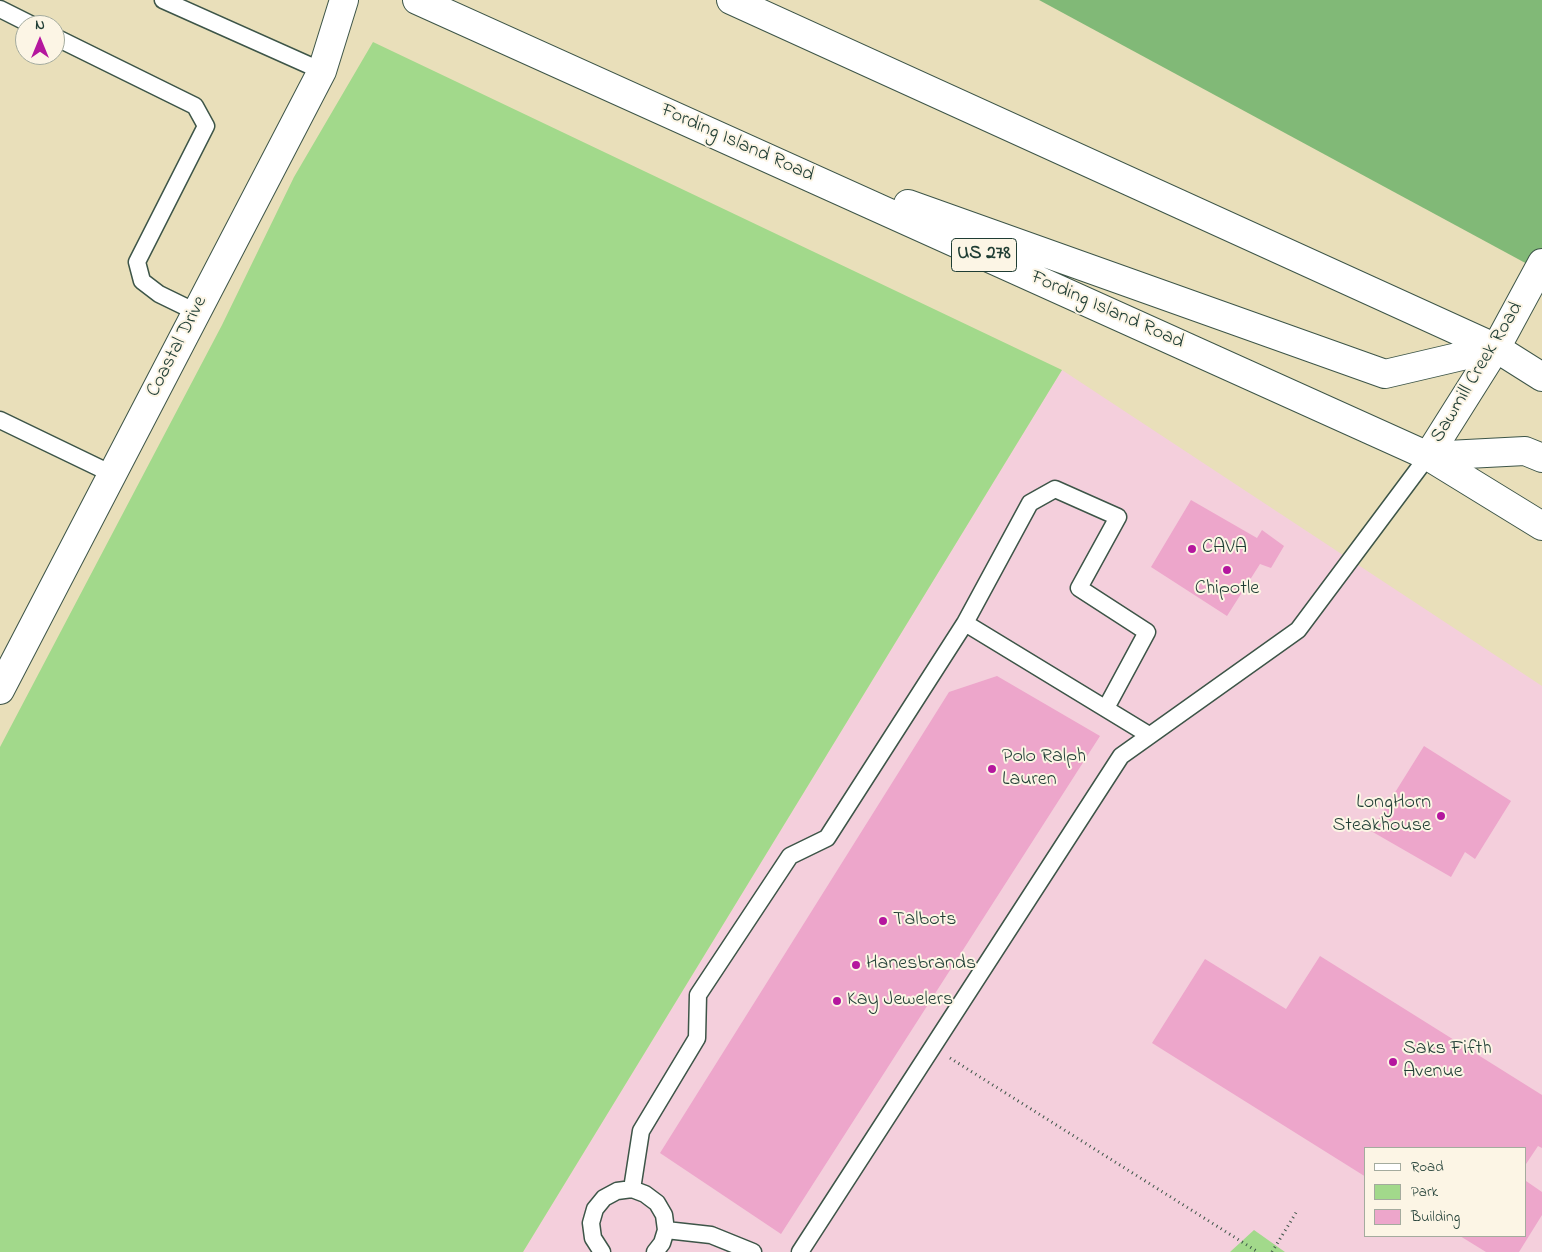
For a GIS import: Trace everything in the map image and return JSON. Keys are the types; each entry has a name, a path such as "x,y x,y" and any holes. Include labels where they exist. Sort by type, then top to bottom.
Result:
{"main road":[{"name":"Coastal Drive","path":"0,690 322,71 344,0"},
{"name":"Fording Island Road","path":"417,0 1428,456 1542,526"},
{"path":"731,0 1496,348 1542,378"},
{"path":"716,135 1385,374 1496,348"},
{"name":"Sawmill Creek Road","path":"1428,456 1496,348 1542,264"},
{"path":"1428,456 1525,451 1542,458"}],"lane":[{"path":"163,0 322,71"},
{"path":"0,9 15,16"},
{"path":"65,42 195,106 206,126 137,262 142,281 159,294 196,312"},
{"path":"0,420 112,474"},
{"path":"800,1252 1120,756 1298,630 1428,456"},
{"path":"632,1189 641,1131 697,1038 698,995 790,856 827,838 965,623 1030,503 1055,489 1118,517 1079,588 1148,632 1106,708"},
{"path":"965,623 1149,735"},
{"path":"602,1252 589,1245 591,1223 595,1209 604,1198 617,1191 632,1189 646,1194 657,1202 664,1215 666,1230 662,1243 655,1252"},
{"path":"666,1230 711,1235 753,1252"}],"path":[{"path":"933,1047 1258,1252"},
{"path":"1272,1252 1297,1211"}],"shaded area":[{"path":"1062,370 1542,686 1542,1252 523,1252"}],"green space":[{"path":"1039,0 1542,0 1542,272"},
{"path":"373,42 1062,370 523,1252 0,1252 0,747 222,325 294,177"},
{"path":"1254,1230 1285,1252 1230,1252"}],"building":[{"path":"1191,500 1257,538 1262,530 1284,546 1271,568 1260,564 1227,616 1151,567"},
{"path":"997,676 1100,736 781,1234 660,1153 949,692"},
{"name":"LongHorn Steakhouse","path":"1424,746 1511,801 1475,859 1465,852 1451,877 1371,831"},
{"path":"1320,956 1542,1095 1542,1148 1538,1146 1527,1162 1527,1147 1364,1147 1364,1176 1152,1043 1205,959 1286,1009"},
{"path":"1527,1182 1542,1192 1542,1215 1519,1252 1486,1252 1462,1237 1527,1237"}],"place":[{"name":"CAVA","path":"1192,549"},
{"name":"Chipotle","path":"1227,570"},
{"name":"Polo Ralph Lauren","path":"992,769"},
{"name":"LongHorn Steakhouse","path":"1441,816"},
{"name":"Talbots","path":"883,921"},
{"name":"Hanesbrands","path":"856,965"},
{"name":"Kay Jewelers","path":"837,1001"},
{"name":"Saks Fifth Avenue","path":"1393,1062"}]}
